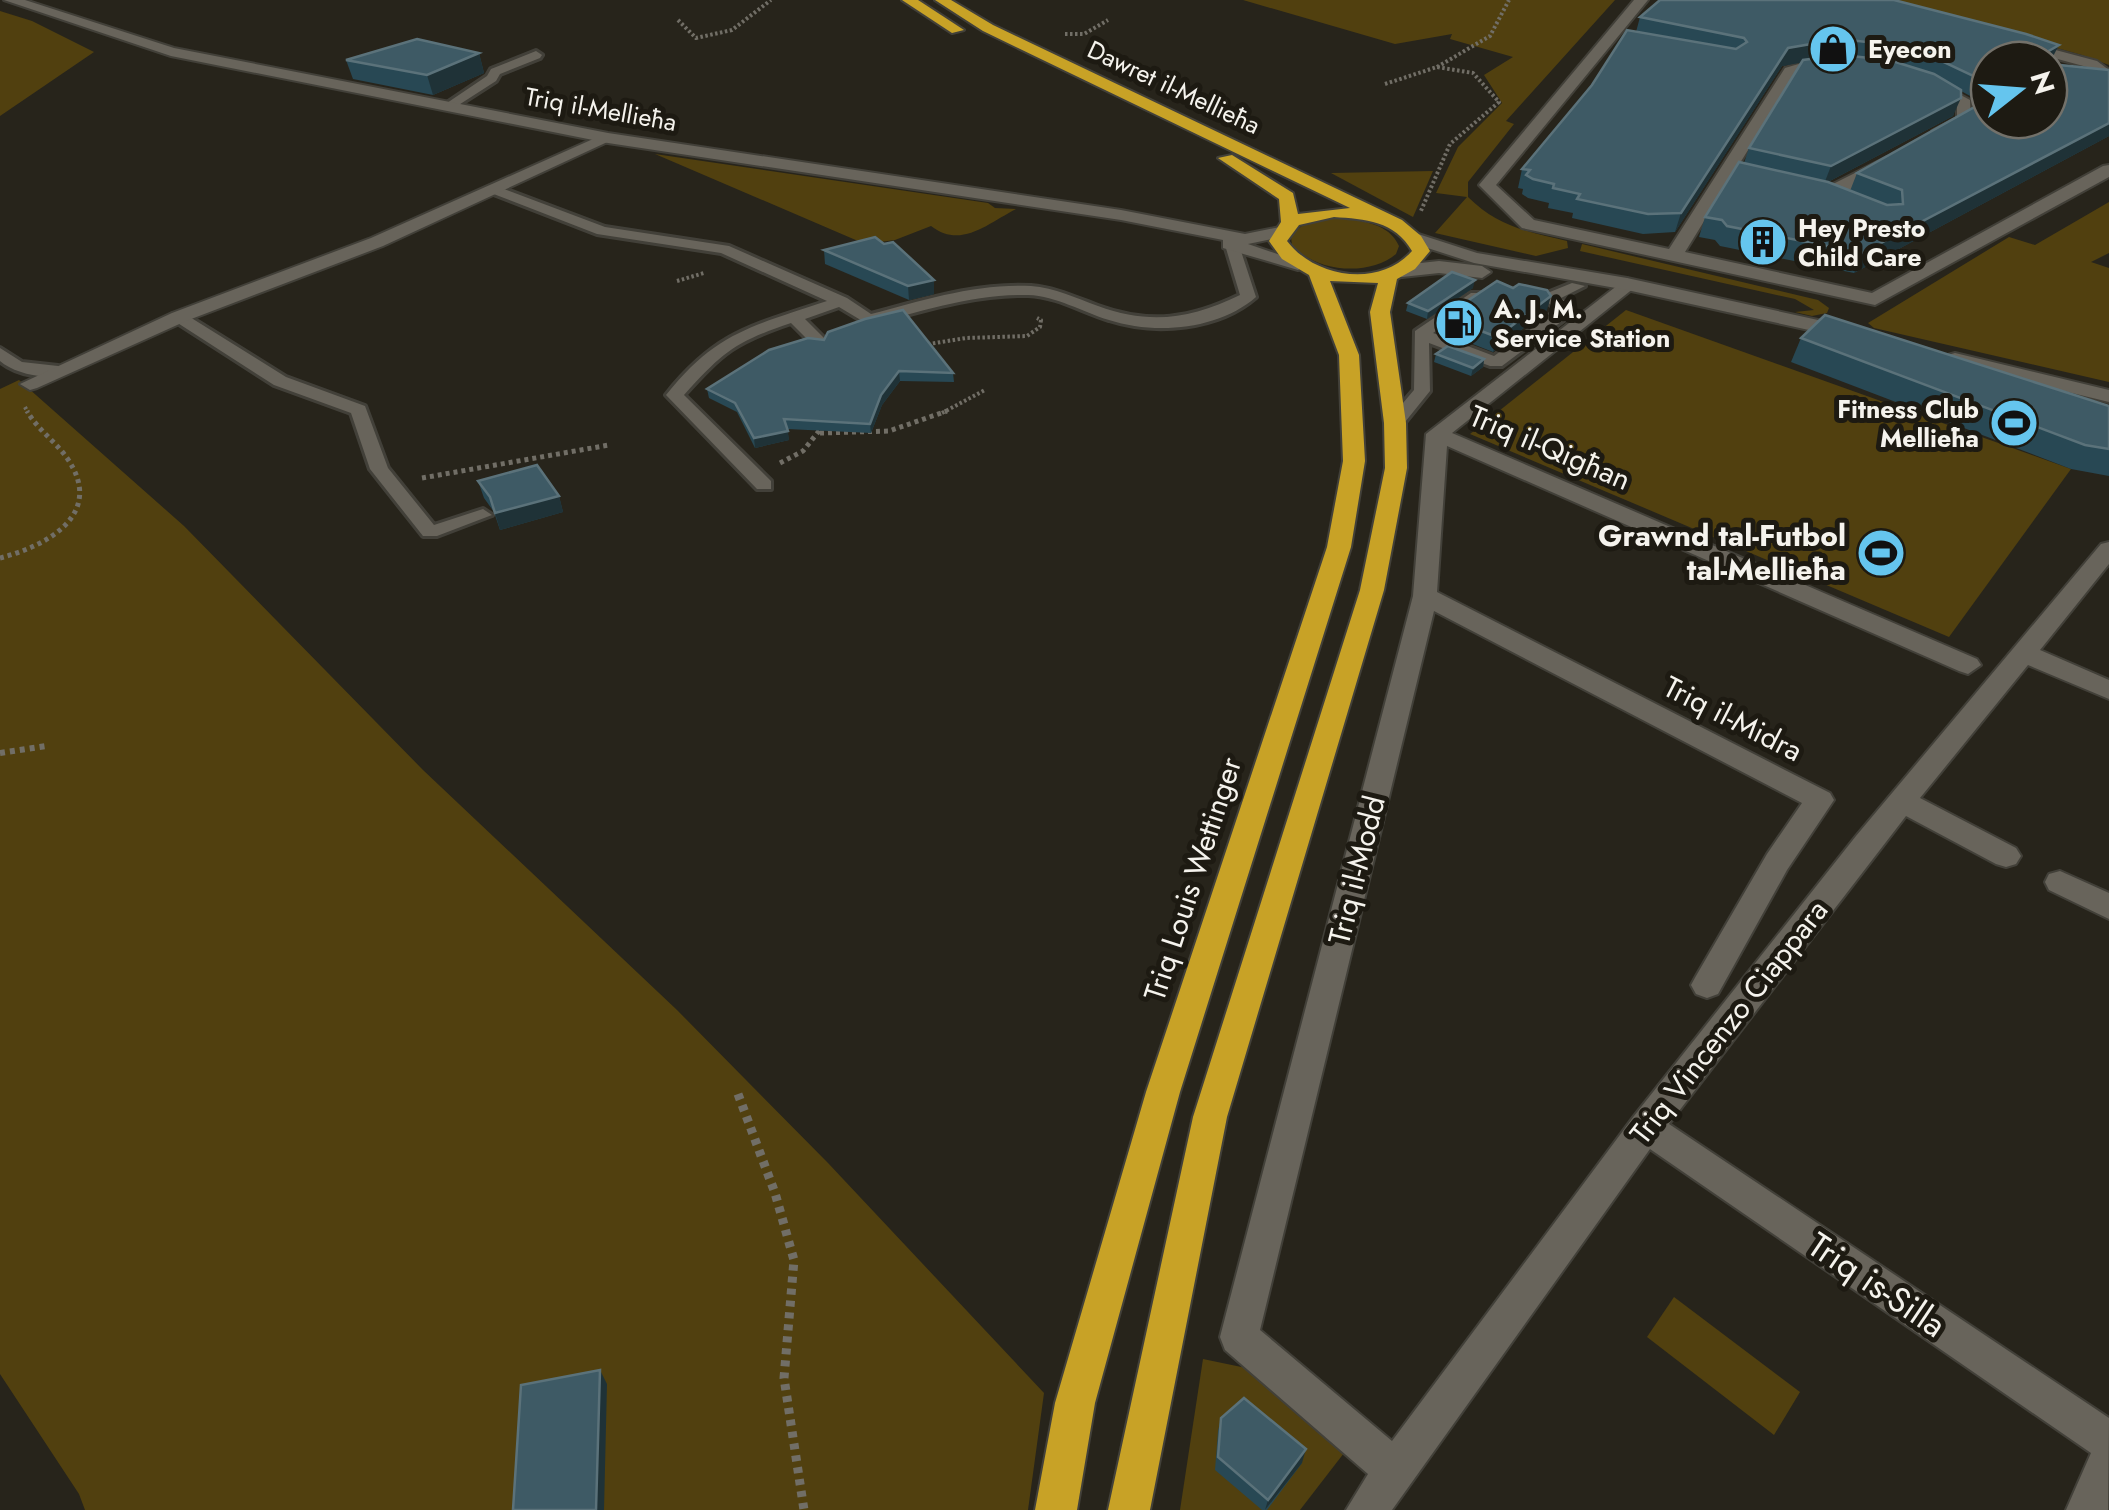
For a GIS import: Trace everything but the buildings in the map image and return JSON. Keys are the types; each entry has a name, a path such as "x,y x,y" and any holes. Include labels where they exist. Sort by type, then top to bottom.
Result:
{"highway":[{"name":"Dawret il-Mellieħa","path":"909,0 963,34 1252,172 1287,198 1285,227 1278,240 1284,254 1298,264"},
{"name":"Dawret il-Mellieħa","path":"942,0 988,28 1247,148 1412,234"},
{"path":"1285,227 1334,212 1385,219"},
{"path":"1298,264 1317,272 1354,278 1395,273 1415,262 1421,251 1412,234"},
{"name":"Triq Louis Wettinger","path":"1056,1510 1075,1404 1163,1092 1339,546 1354,461 1348,355 1317,272"},
{"path":"1129,1510 1210,1117 1372,590 1396,468 1395,423 1380,312 1395,273"}],"street":[{"name":"Triq il-Mellieħa","path":"11,0 171,52 608,138 1121,215 1245,239 1285,227"},
{"path":"1641,0 1615,39 1486,185 1528,224 1875,299"},
{"path":"2069,58 2092,64 2109,77"},
{"path":"1674,255 1738,174 1790,70 1819,62 1850,63"},
{"path":"1913,76 1966,103 1965,120 1930,139"},
{"path":"30,384 180,317 378,242 608,138"},
{"path":"1828,194 1895,158"},
{"path":"1835,330 1875,299 2109,170"},
{"path":"1795,187 1854,204"},
{"name":"Triq il-Mellieħa","path":"1190,231 1298,264"},
{"path":"1412,234 1474,258 1628,284 1871,339"},
{"path":"1395,273 1465,269 1577,286 1628,284"},
{"path":"1437,434 1628,284"},
{"path":"1926,352 2109,396"},
{"name":"Triq il-Modd","path":"1395,1470 1239,1337 1425,596 1437,434"},
{"name":"Triq il-Qigħan","path":"1437,434 1968,665"},
{"name":"Triq Vincenzo Ciappara","path":"1367,1510 1646,1127 1866,844 2026,654 2109,548"},
{"name":"Triq il-Midra","path":"1425,596 1820,800 1777,862 1707,984"},
{"path":"2026,654 2109,690"},
{"path":"1904,802 2006,856"},
{"path":"2060,882 2109,907"},
{"name":"Triq is-Silla","path":"1646,1127 2109,1442"},
{"path":"2088,1510 2109,1459"}],"lane":[{"path":"450,105 492,78 495,72 536,55"},
{"path":"496,190 602,231 724,249 841,300 869,320 965,293 1045,292 1132,324 1192,322 1248,297 1232,245"},
{"path":"1421,334 1492,285"},
{"path":"1550,297 1577,286"},
{"path":"1421,334 1496,362 1567,310 1550,297 1531,293"},
{"path":"689,357 841,300"},
{"path":"180,317 280,381 359,410 380,469 430,532 483,515"},
{"path":"795,318 820,342"},
{"path":"1395,423 1422,392 1421,334"},
{"path":"738,336 710,357 675,395 759,481"},
{"path":"0,353 18,366 58,371"}],"path":[{"path":"678,20 696,38 732,30 771,0"},
{"path":"1385,84 1437,67 1490,36 1509,0"},
{"path":"1412,234 1434,190 1450,144 1499,102 1473,73 1437,67"},
{"path":"921,345 966,338 1027,336 1040,327 1040,320 1008,303 965,293"},
{"path":"0,558 53,540 78,508 79,492 70,463 32,423 22,398 30,384"},
{"path":"818,433 869,436 922,425 985,390"},
{"path":"759,481 802,451 827,420"},
{"path":"410,507 422,478 609,445"},
{"path":"0,753 46,746"},
{"path":"738,1094 775,1192 794,1260 784,1378 804,1510"}],"shaded area":[{"path":"1243,0 1615,0 1506,121 1514,124 1468,182 1468,197 1490,215 1526,231 1567,241 1568,248 1536,256 1435,233 1467,197 1436,193 1458,147 1502,103 1484,75 1513,57 1450,39 1452,34 1395,44"},
{"path":"1881,0 2109,0 2109,65 2069,51 2069,40 2027,40"},
{"path":"0,11 32,21 94,52 0,116"},
{"path":"655,154 1016,209 963,235 931,226 895,240 865,244"},
{"path":"1433,171 1413,217 1331,173"},
{"path":"2109,202 2109,253 2091,262 2109,268 2109,382 1874,328 1868,323 2009,237 2035,245"},
{"path":"1340,218 1366,222 1389,232 1399,246 1396,254 1372,266 1342,268 1314,261 1292,245 1295,231 1306,224"},
{"path":"1582,244 1818,300 1829,308 1827,313 1812,316 1795,312 1814,310 1795,299 1580,251"},
{"name":"Grawnd tal-Futbol tal-Mellieħa","path":"1626,310 2071,469 1949,637 1470,434"},
{"path":"19,380 184,526 423,770 677,1010 828,1163 1044,1393 1028,1510 85,1510 79,1494 0,1374 0,389"},
{"path":"1674,1297 1800,1392 1774,1435 1647,1337"},
{"path":"1203,1359 1251,1369 1344,1453 1300,1510 1180,1510"}],"place":[{"name":"Eyecon","path":"1833,49"},
{"name":"Hey Presto Child Care","path":"1763,242"},
{"name":"A. J. M. Service Station","path":"1459,323"},
{"name":"Fitness Club Mellieħa","path":"2014,423"},
{"name":"Grawnd tal-Futbol tal-Mellieħa","path":"1881,553"}]}
